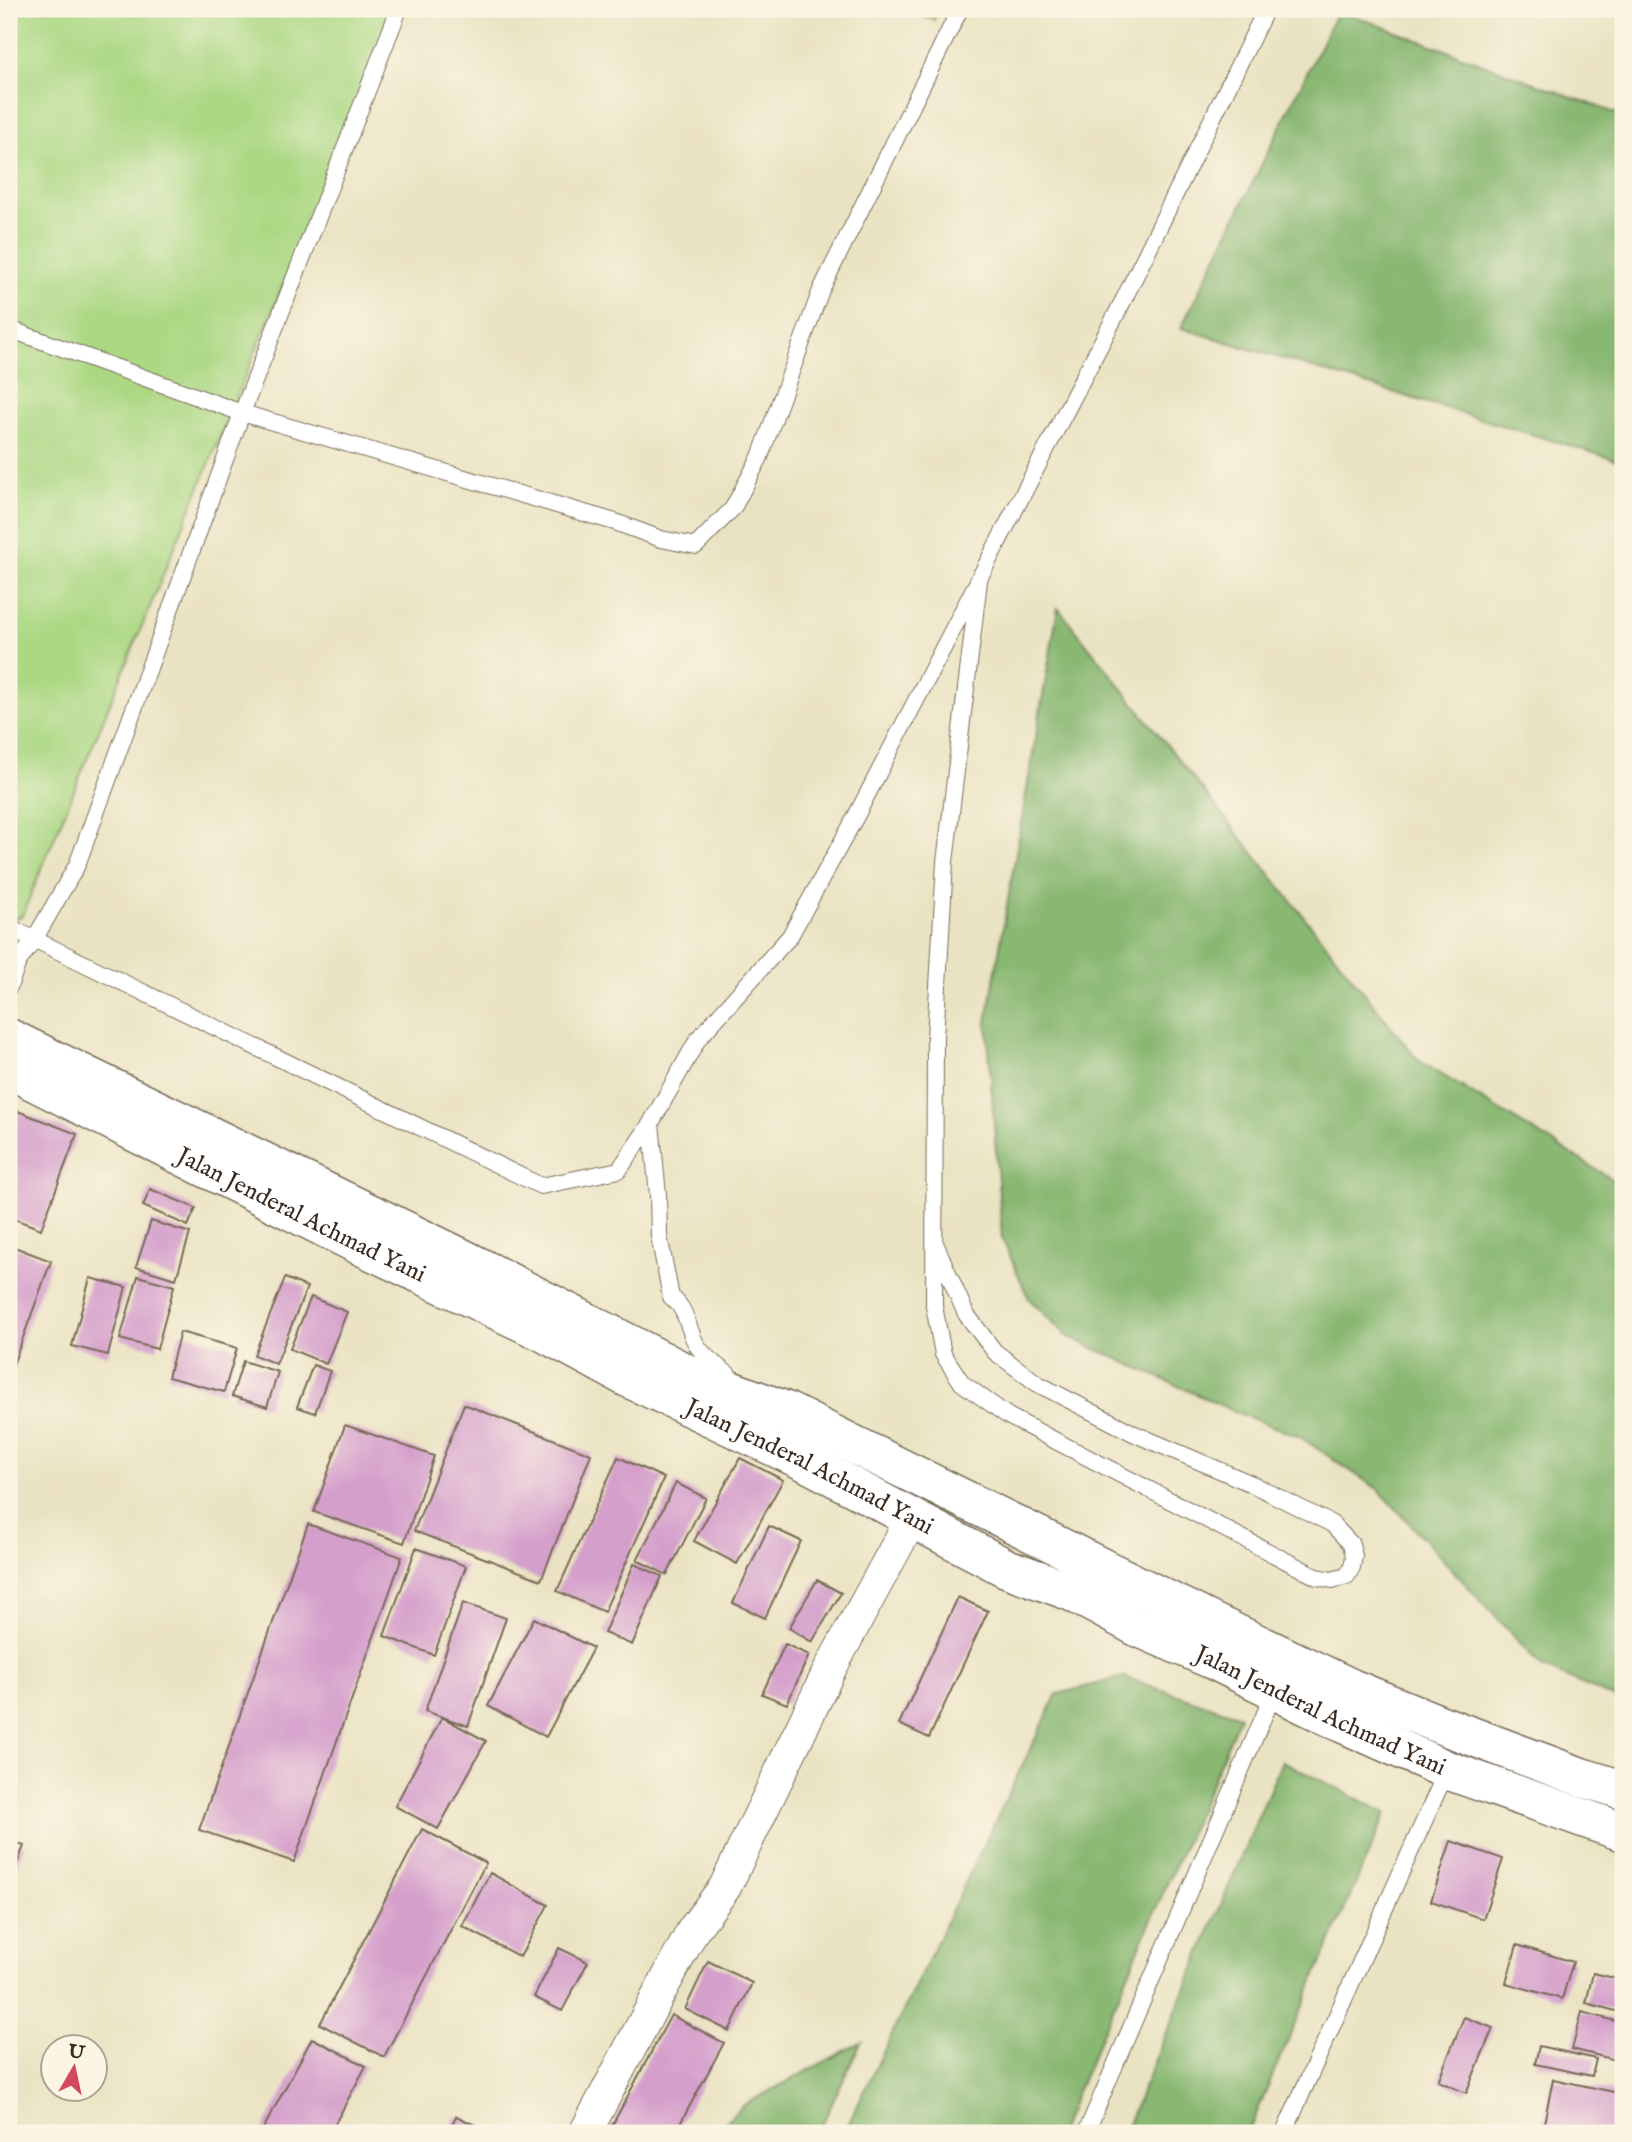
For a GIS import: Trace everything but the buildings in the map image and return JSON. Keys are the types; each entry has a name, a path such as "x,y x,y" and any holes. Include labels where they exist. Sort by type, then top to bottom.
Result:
{"highway":[{"name":"Jalan Jenderal Achmad Yani","path":"9,1038 464,1259 690,1375 786,1411 1351,1688 1439,1724 1623,1790"},
{"name":"Jalan Jenderal Achmad Yani","path":"9,1069 357,1244 543,1332 628,1378 804,1461 1006,1568 1072,1592 1137,1627 1447,1770 1623,1832"}],"street":[{"path":"585,2133 693,1930 725,1886 831,1667 912,1518"}],"lane":[{"path":"9,987 18,962 34,940 77,865 242,413 399,9"},
{"path":"9,328 242,413 615,522 661,539 696,546 733,508 760,457 821,290 960,9"},
{"path":"9,927 541,1185 619,1170 650,1123 698,1039 790,936 854,820 1122,303 1266,9"},
{"path":"935,1243 967,1314 995,1352 1038,1384 1135,1434 1252,1484 1332,1524 1350,1544 1354,1556 1347,1576 1332,1580 1317,1577 1008,1416 962,1383 943,1354 934,1306 935,1039 945,862 979,581"},
{"path":"650,1123 658,1195 659,1236 671,1297 680,1304 698,1346 714,1365 786,1411"},
{"path":"1086,2133 1275,1690"},
{"path":"1284,2133 1447,1770"}],"green space":[{"path":"9,9 397,9 22,916 9,921"},
{"path":"900,9 938,9 934,20"},
{"path":"1338,10 1623,116 1623,462 1181,328"},
{"path":"1058,608 1418,1060 1623,1186 1623,1702 1542,1667 1379,1490 1300,1437 1238,1413 1067,1336 1029,1299 1002,1238 987,1022"},
{"path":"1124,1677 1240,1716 1059,2133 844,2133 1057,1694"},
{"path":"1282,1761 1386,1813 1248,2133 1124,2133"},
{"path":"861,2042 818,2133 714,2133 744,2105"}]}
